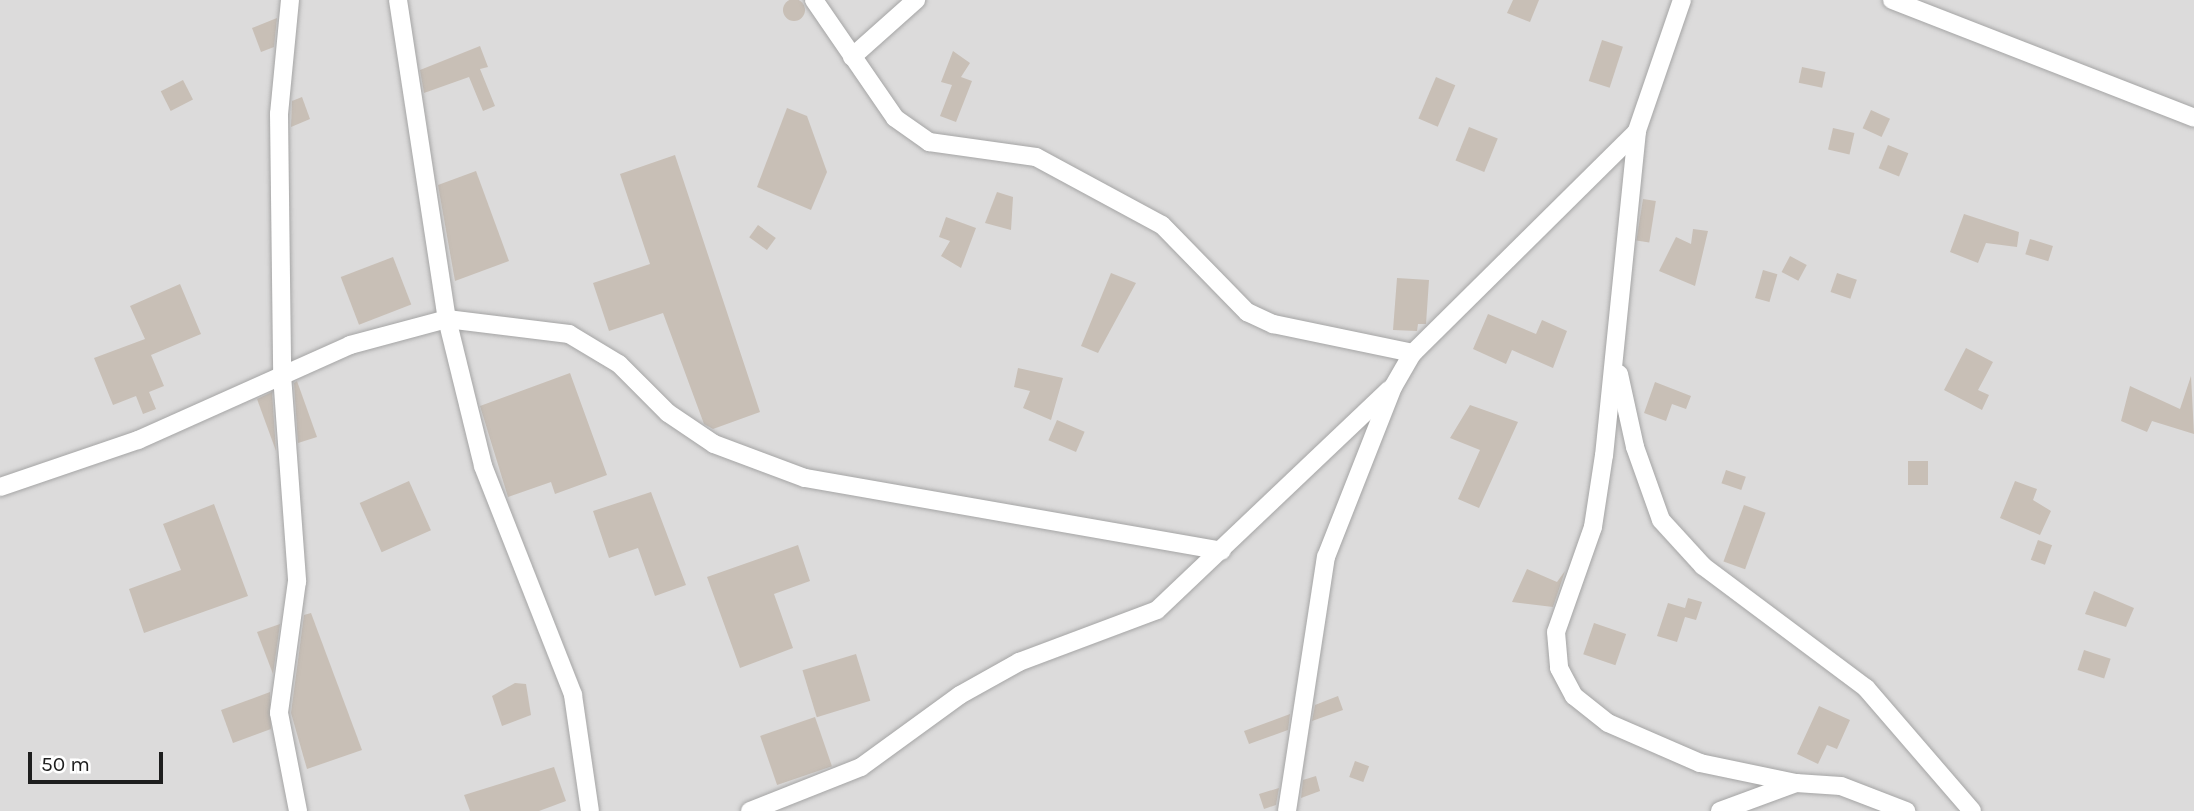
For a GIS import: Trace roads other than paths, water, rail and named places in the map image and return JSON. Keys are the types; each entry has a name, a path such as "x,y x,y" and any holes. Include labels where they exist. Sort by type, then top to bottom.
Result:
{"street":[{"path":"289,0 279,114 282,375 297,582 280,735 298,811"},
{"path":"398,0 447,320 482,466 573,695 590,811"},
{"path":"814,0 895,118 929,142 1035,157 1162,225 1247,312 1273,324 1413,354"},
{"path":"852,57 916,0"},
{"path":"1682,0 1637,131 1616,361 1593,527 1556,632 1559,667 1574,696 1608,723 1700,763 1796,783 1841,786 1906,811"},
{"path":"1892,0 2194,118"},
{"path":"1287,811 1326,557 1393,387 1413,354 1637,131"},
{"path":"0,487 138,440 350,345 447,320 569,334 619,364 668,413 714,444 805,478 1222,551"},
{"path":"1616,361 1634,447 1661,520 1703,566 1866,688 1972,811"},
{"path":"750,811 861,767 1019,662 1157,610 1393,387"},
{"path":"1720,811 1796,783"}]}
